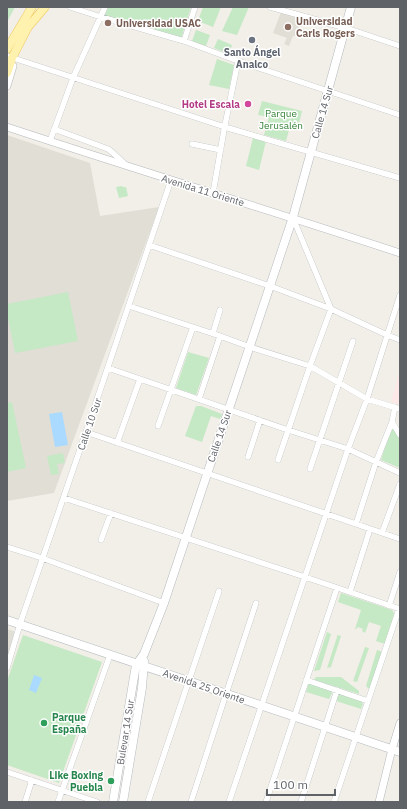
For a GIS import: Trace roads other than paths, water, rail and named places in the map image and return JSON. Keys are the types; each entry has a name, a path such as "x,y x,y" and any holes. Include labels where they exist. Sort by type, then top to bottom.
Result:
{"main road":[{"path":"7,49 31,7"},
{"path":"7,73 11,58 28,27 45,7"},
{"name":"Calle 14 Sur","path":"140,664 164,602 186,538 293,218 310,151 352,7"},
{"name":"Avenida 25 Oriente","path":"7,620 396,751"},
{"name":"Bulevar 14 Sur","path":"114,802 136,665 140,664 142,688 123,802"}],"street":[{"path":"7,42 31,7"},
{"path":"70,7 184,42 400,115"},
{"path":"50,141 73,78 105,7"},
{"path":"184,42 195,7"},
{"path":"270,7 346,28 400,46"},
{"path":"7,86 11,58 225,126 400,178"},
{"path":"213,193 238,61"},
{"name":"Avenida 11 Oriente","path":"7,127 400,253"},
{"path":"54,128 108,149 129,167"},
{"path":"192,144 221,150"},
{"name":"Calle 10 Sur","path":"7,668 42,558 64,498 171,180"},
{"path":"278,460 331,309 293,218"},
{"path":"149,245 270,286 331,309 400,340"},
{"path":"229,802 348,449 367,399 387,335 398,309 400,294"},
{"path":"129,306 310,366 367,399 398,408 376,462 356,524"},
{"path":"213,333 220,310"},
{"path":"158,426 193,327"},
{"path":"199,399 220,336"},
{"path":"310,469 352,341"},
{"path":"108,368 348,449 400,473"},
{"path":"117,443 140,379"},
{"path":"248,456 260,420"},
{"path":"392,422 400,435"},
{"path":"86,432 400,539"},
{"path":"382,533 400,484"},
{"path":"64,498 399,609 334,802"},
{"path":"102,540 111,513"},
{"path":"350,592 370,529"},
{"path":"7,547 164,602"},
{"path":"389,606 400,572"},
{"path":"266,802 337,588"},
{"path":"148,802 219,591"},
{"path":"191,802 256,603"},
{"path":"58,802 110,655"},
{"path":"306,680 368,701"},
{"path":"301,802 338,690"},
{"path":"379,802 396,751 400,724"},
{"path":"7,772 97,802"},
{"path":"25,802 32,780"}],"water":[{"path":"62,412 68,445 55,447 49,414"},
{"path":"34,675 42,678 36,693 29,690"}],"place":[{"name":"Universidad USAC","path":"108,23"},
{"name":"Universidad Carls Rogers","path":"288,27"},
{"name":"Santo Ángel Analco","path":"252,40"},
{"name":"Hotel Escala","path":"248,104"},
{"name":"Parque España","path":"44,723"},
{"name":"Like Boxing Puebla","path":"111,781"}],"park label":[{"name":"Parque Jerusalén","path":"281,118"}]}
